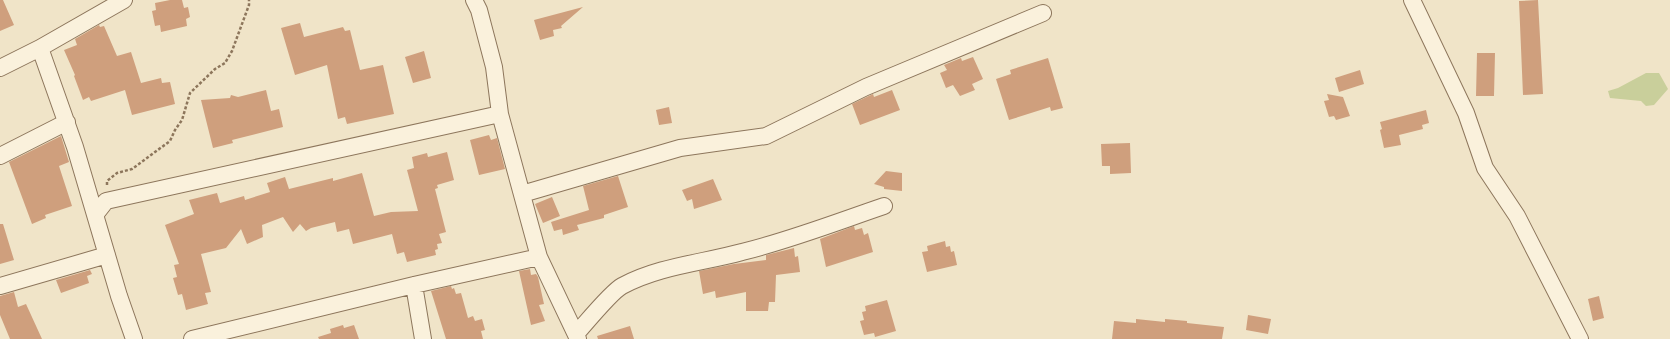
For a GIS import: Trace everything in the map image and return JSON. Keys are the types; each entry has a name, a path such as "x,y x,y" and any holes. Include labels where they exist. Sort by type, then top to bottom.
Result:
{"street":[{"path":"0,68 40,48 124,0"},
{"path":"474,0 479,10 494,67 500,114 539,257 577,337 621,286 644,276 669,268 782,242 884,206"},
{"path":"1412,0 1466,113 1484,168 1517,216 1580,339"},
{"path":"522,194 680,148 766,136 866,87 1043,13"},
{"path":"40,48 67,122 134,339"},
{"path":"95,215 106,201 500,114"},
{"path":"0,156 67,122"},
{"path":"0,286 107,255"},
{"path":"192,339 414,285 539,257"},
{"path":"414,285 423,339"}],"path":[{"path":"106,201 107,181 117,173 132,169 170,141 182,120 190,93 215,69 225,63 232,51 249,5 249,0"}],"green space":[{"path":"1646,73 1659,73 1668,89 1654,105 1646,106 1641,101 1610,98 1608,91 1618,88"}],"building":[{"path":"0,0 3,0 14,25 0,31"},
{"path":"170,0 182,0 184,8 188,7 190,17 186,19 187,26 161,32 160,25 155,26 152,11 156,10 155,3"},
{"path":"1538,0 1543,94 1523,95 1519,1"},
{"path":"583,7 561,26 562,28 553,30 554,36 540,40 534,20"},
{"path":"300,23 304,37 343,27 345,31 350,30 360,70 383,65 394,114 347,124 345,117 338,119 327,65 295,75 281,28"},
{"path":"99,25 100,27 104,26 117,56 131,52 141,83 161,78 162,83 170,82 175,104 132,115 125,90 91,101 89,97 83,100 74,76 75,75 64,50 77,45 75,39"},
{"path":"424,51 431,78 413,83 405,57"},
{"path":"1477,53 1495,53 1494,96 1476,96"},
{"path":"973,57 983,79 972,84 975,90 960,96 953,85 946,88 940,73 947,70 944,65 961,58 962,61"},
{"path":"1048,58 1063,108 1051,111 1050,107 1009,120 996,79 1011,74 1010,70"},
{"path":"1360,70 1364,84 1339,92 1335,78"},
{"path":"266,90 271,111 279,109 283,127 232,140 233,143 213,148 201,100 230,98 231,95 238,97"},
{"path":"892,90 900,110 860,125 852,104 873,94 874,97"},
{"path":"1327,94 1343,97 1350,116 1336,120 1334,116 1329,117 1324,101 1329,100"},
{"path":"669,107 672,123 659,125 656,110"},
{"path":"1426,110 1429,123 1422,125 1423,129 1399,135 1401,145 1384,148 1380,130 1382,129 1380,122"},
{"path":"489,135 491,140 497,138 505,169 479,175 470,140"},
{"path":"61,136 69,162 59,166 72,206 45,215 46,218 32,224 9,162"},
{"path":"1130,143 1131,173 1110,174 1110,166 1102,166 1101,144"},
{"path":"447,152 454,180 437,185 438,188 435,189 446,232 439,234 442,243 437,244 438,249 435,250 436,255 407,262 404,252 397,254 392,234 353,244 349,229 337,232 335,222 311,228 306,231 300,224 293,232 283,217 262,225 263,237 247,244 241,229 226,248 201,254 211,292 205,293 208,304 186,310 182,294 178,295 173,278 177,277 174,265 179,264 165,225 194,214 189,200 217,193 220,203 244,196 245,200 270,192 267,183 285,177 289,189 333,178 333,181 362,173 374,216 391,212 418,211 407,170 414,168 412,157 427,153 428,157"},
{"path":"886,171 902,173 902,191 884,189 884,187 874,184"},
{"path":"618,176 628,207 604,215 604,218 577,225 579,230 563,235 562,229 554,231 551,222 589,210 583,186"},
{"path":"713,179 722,200 694,209 692,199 687,201 682,190"},
{"path":"552,197 560,216 543,223 535,204"},
{"path":"0,224 3,224 14,260 0,264"},
{"path":"854,226 855,230 862,228 864,235 868,233 873,252 826,267 820,239"},
{"path":"945,241 946,247 950,246 951,252 954,251 957,265 927,272 922,252 928,251 927,246"},
{"path":"794,248 795,257 798,256 800,272 776,275 775,302 769,302 768,311 746,311 746,292 716,298 715,291 703,294 699,271 734,264 766,260 766,255"},
{"path":"530,269 531,275 536,274 538,277 544,304 539,305 545,321 531,325 519,271"},
{"path":"90,270 92,274 87,276 89,283 61,293 56,280"},
{"path":"451,286 452,289 454,288 456,294 461,293 468,318 473,316 475,321 482,319 485,330 481,331 483,339 446,339 431,291"},
{"path":"14,292 18,307 26,304 42,339 10,339 0,315 0,296"},
{"path":"1599,296 1604,318 1593,321 1588,299"},
{"path":"887,300 896,331 875,337 874,333 864,335 860,321 864,320 862,312 866,311 865,306"},
{"path":"1248,315 1271,319 1268,334 1246,330"},
{"path":"1136,319 1165,322 1165,319 1187,321 1187,323 1224,327 1222,339 1112,339 1114,321 1136,323"},
{"path":"343,325 344,328 354,325 359,339 319,339 318,337 331,333 330,329"},
{"path":"630,326 634,339 598,339 597,336"}]}
